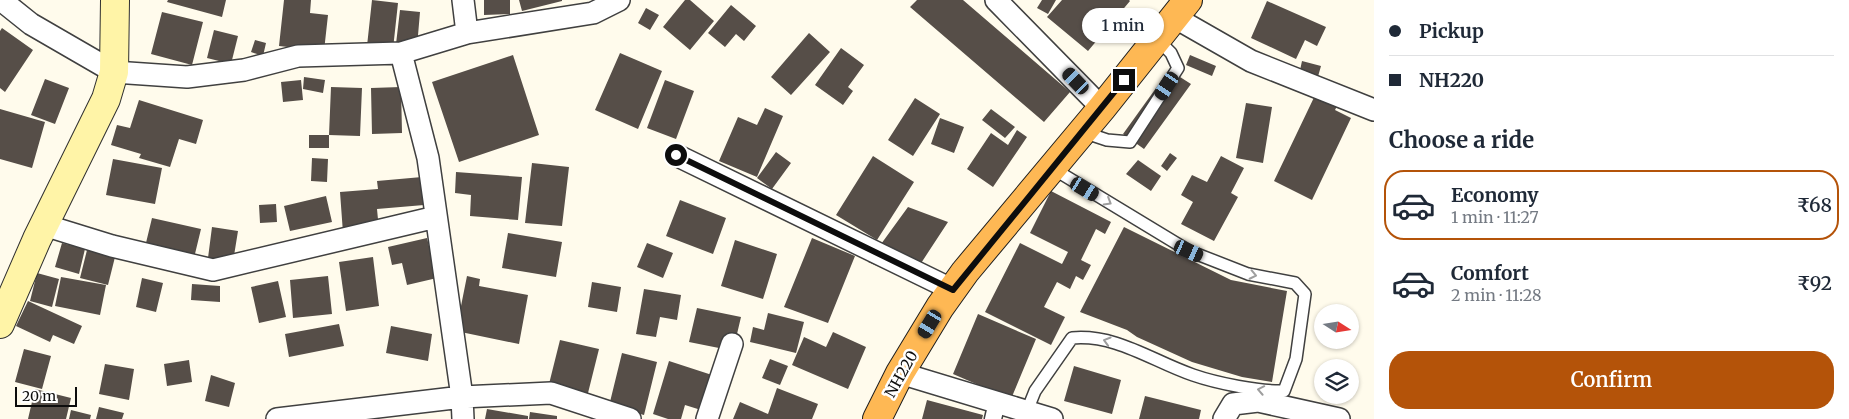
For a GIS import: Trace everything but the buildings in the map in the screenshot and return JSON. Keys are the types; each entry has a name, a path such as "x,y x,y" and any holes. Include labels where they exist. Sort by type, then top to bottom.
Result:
{"highway":[{"name":"NH220","path":"877,419 900,373 953,290 1181,8"}],"main road":[{"path":"2,315 106,99 114,72 115,0"}],"street":[{"path":"1,0 31,24 114,72 154,76 212,76 298,56 402,53 467,33 593,13 620,0"},
{"path":"463,0 467,33"},
{"path":"996,0 1102,108"},
{"path":"1181,8 1251,61 1374,110"},
{"path":"402,53 428,158 462,397 463,419"},
{"path":"676,155 953,290"},
{"path":"44,225 112,246 213,270 436,217"},
{"path":"707,419 732,344"},
{"path":"900,373 995,411 1027,411 1052,419"},
{"path":"277,419 462,397 551,393 630,419"},
{"path":"1224,419 1233,404 1258,401 1339,419"}],"lane":[{"path":"1082,131 1107,140 1130,142 1178,68 1171,53 1157,39"},
{"path":"1027,411 1035,391 1072,338 1091,336 1134,348 1194,376 1269,392 1284,391 1296,359 1305,294 1295,283 1248,274 1189,251 1052,168"}],"route":[{"path":"676,155 953,290 965,272 1124,80"}]}
